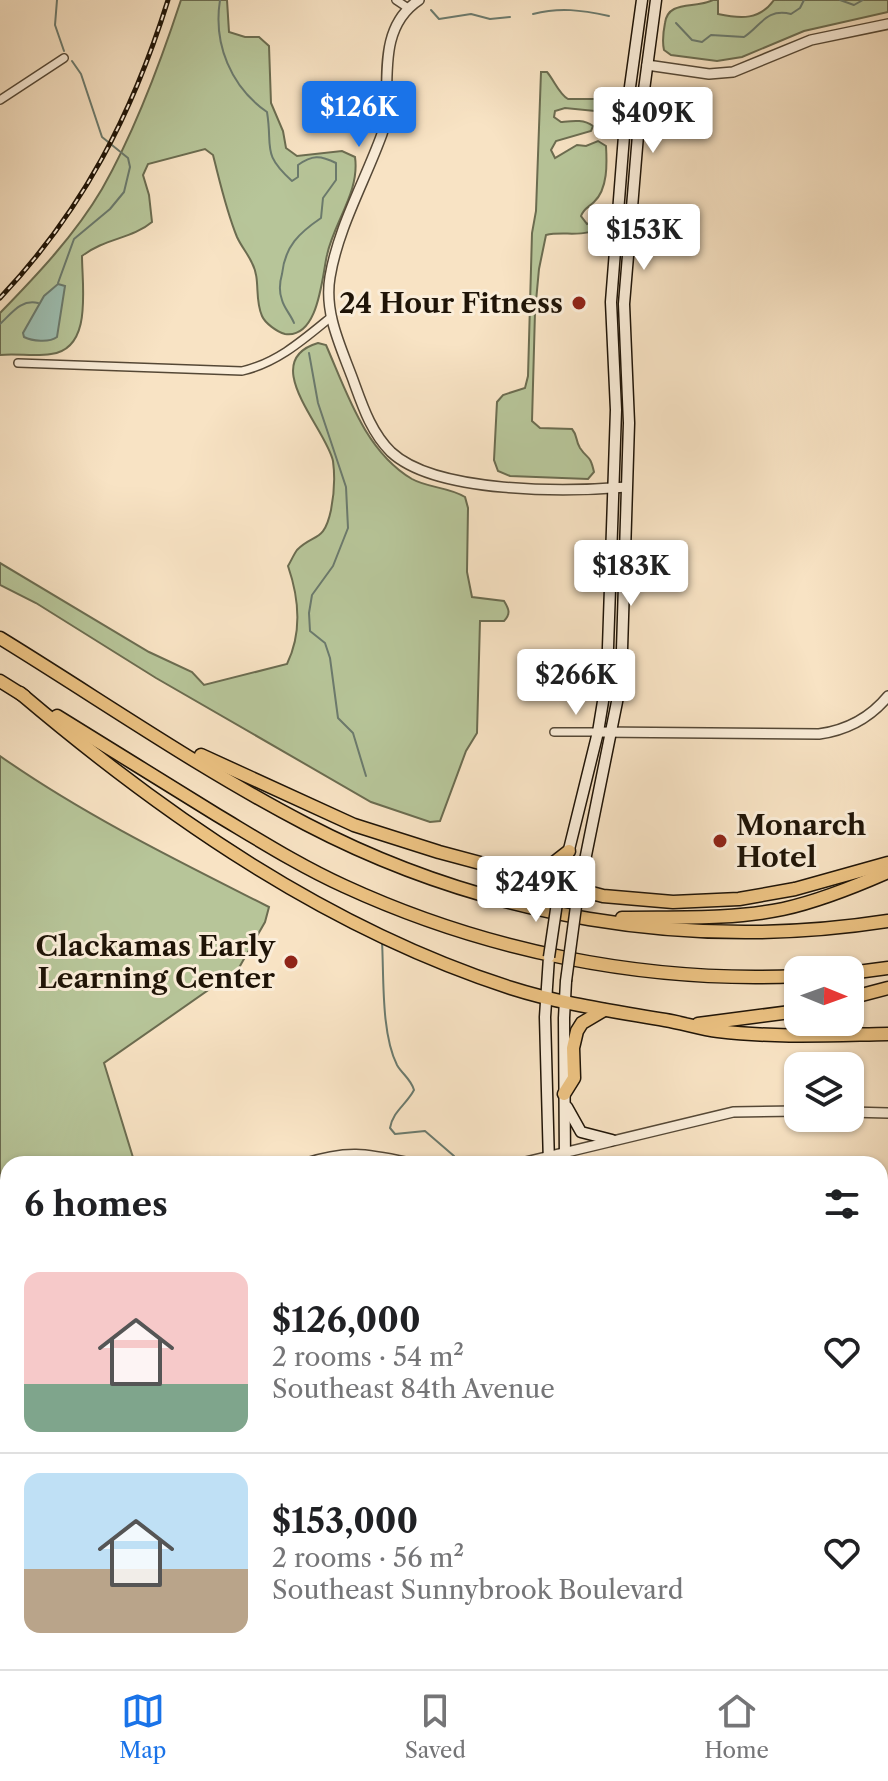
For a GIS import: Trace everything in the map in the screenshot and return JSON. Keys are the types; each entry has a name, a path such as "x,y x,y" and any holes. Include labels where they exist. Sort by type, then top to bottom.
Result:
{"highway":[{"path":"0,638 247,791 306,824 364,852 462,889 583,919 670,929 811,931 888,921"},
{"path":"0,681 285,855 341,885 405,912 507,944 584,962 685,975 784,976"},
{"path":"20,693 98,759 238,855 381,937 454,968 546,998 714,1031 772,1035 888,1034"},
{"path":"152,732 354,825 578,895 673,902 739,899 795,889 888,863"},
{"path":"524,877 546,869 569,851"},
{"path":"583,919 739,915 778,910 838,893 888,872"},
{"path":"864,971 888,968"},
{"path":"864,994 888,988"},
{"path":"564,1098 574,1078 573,1048 577,1031 582,1023 604,1010"},
{"path":"695,1025 784,1013"}],"main road":[{"path":"549,1156 547,979 559,891 598,732 607,677 615,396 611,302 625,123 642,0"},
{"path":"565,1156 566,981 578,895 621,682 629,393 624,304 637,146 656,0"},
{"path":"610,612 616,617 617,632 623,641"},
{"path":"564,1098 581,1132 612,1140"}],"street":[{"path":"396,0 408,8"},
{"path":"419,0 408,8 396,24 390,40 387,105 382,134 332,266 331,317 365,414 385,445 411,467 436,476 495,485 627,487"},
{"path":"647,65 709,74 733,72 819,38 888,24"},
{"path":"0,100 64,58"},
{"path":"18,363 242,371 279,357 331,317"},
{"path":"554,732 819,734 860,721 888,696"},
{"path":"556,1156 565,1151 733,1112 784,1111"},
{"path":"864,1112 888,1113"},
{"path":"331,1156 357,1153 386,1156"}],"green space":[{"path":"181,0 227,0 229,32 259,37 269,46 271,103 283,131 286,148 297,156 342,151 355,157 354,182 330,243 312,317 296,333 285,334 264,319 258,303 255,269 233,227 213,155 205,149 148,164 143,175 152,222 82,256 82,315 74,341 64,350 51,354 0,355 0,313 68,238 102,189 146,96"},
{"path":"718,0 718,14 734,17 756,15 774,0 888,0 888,12 804,31 742,57 717,61 671,55 664,50 664,27 671,11"},
{"path":"541,72 547,72 568,99 612,99 614,102 605,112 565,108 555,111 554,117 561,122 582,121 593,126 591,131 556,141 551,150 555,158 577,145 586,146 598,141 606,146 606,176 602,190 581,216 587,224 600,219 604,221 599,227 585,233 546,235 535,312 532,421 540,428 572,429 577,443 593,466 594,472 588,479 510,476 498,471 494,460 497,402 503,395 525,388 528,376"},
{"path":"318,343 326,345 359,420 382,453 412,479 465,497 468,508 467,572 472,597 504,601 508,609 504,621 480,621 477,733 466,751 440,821 430,822 371,802 156,678 36,603 0,585 0,563 149,652 192,672 204,685 287,664 297,628 295,590 288,566 297,550 322,533 331,510 333,492 333,461 294,380 294,364 301,352"},
{"path":"0,756 98,818 269,907 265,922 232,980 227,977 104,1063 133,1156 0,1156"}],"shaded area":[{"path":"58,284 65,286 57,337 40,341 24,337 23,333 44,296"}],"waterway":[{"path":"57,0 55,25 64,51"},
{"path":"220,0 219,33 227,63 243,90 267,112 270,150 276,163 292,181 298,177 298,165 308,159 321,157 336,163 336,180 323,198 321,218 294,241 286,256 280,294 294,323"},
{"path":"676,23 692,40 702,42 711,35 744,37 770,16 791,14 800,8 804,0"},
{"path":"840,0 854,5 863,0"},
{"path":"431,10 439,19 471,14 490,19 510,17"},
{"path":"533,14 571,10 609,16"},
{"path":"58,283 74,239 110,209 124,192 130,167 128,158 102,137 81,74 72,61"},
{"path":"0,324 22,305 38,303"},
{"path":"309,353 318,403 346,487 348,528 333,566 312,595 310,631 325,643 338,718 353,733 366,776"},
{"path":"382,941 388,1037 397,1065 414,1090 394,1117 390,1128 395,1134 425,1131 454,1156"}],"railway":[{"path":"0,298 56,230 102,159 138,83 168,0"}],"place":[{"name":"24 Hour Fitness","path":"579,303"},
{"name":"Monarch Hotel","path":"720,841"},
{"name":"Clackamas Early Learning Center","path":"291,962"}]}
